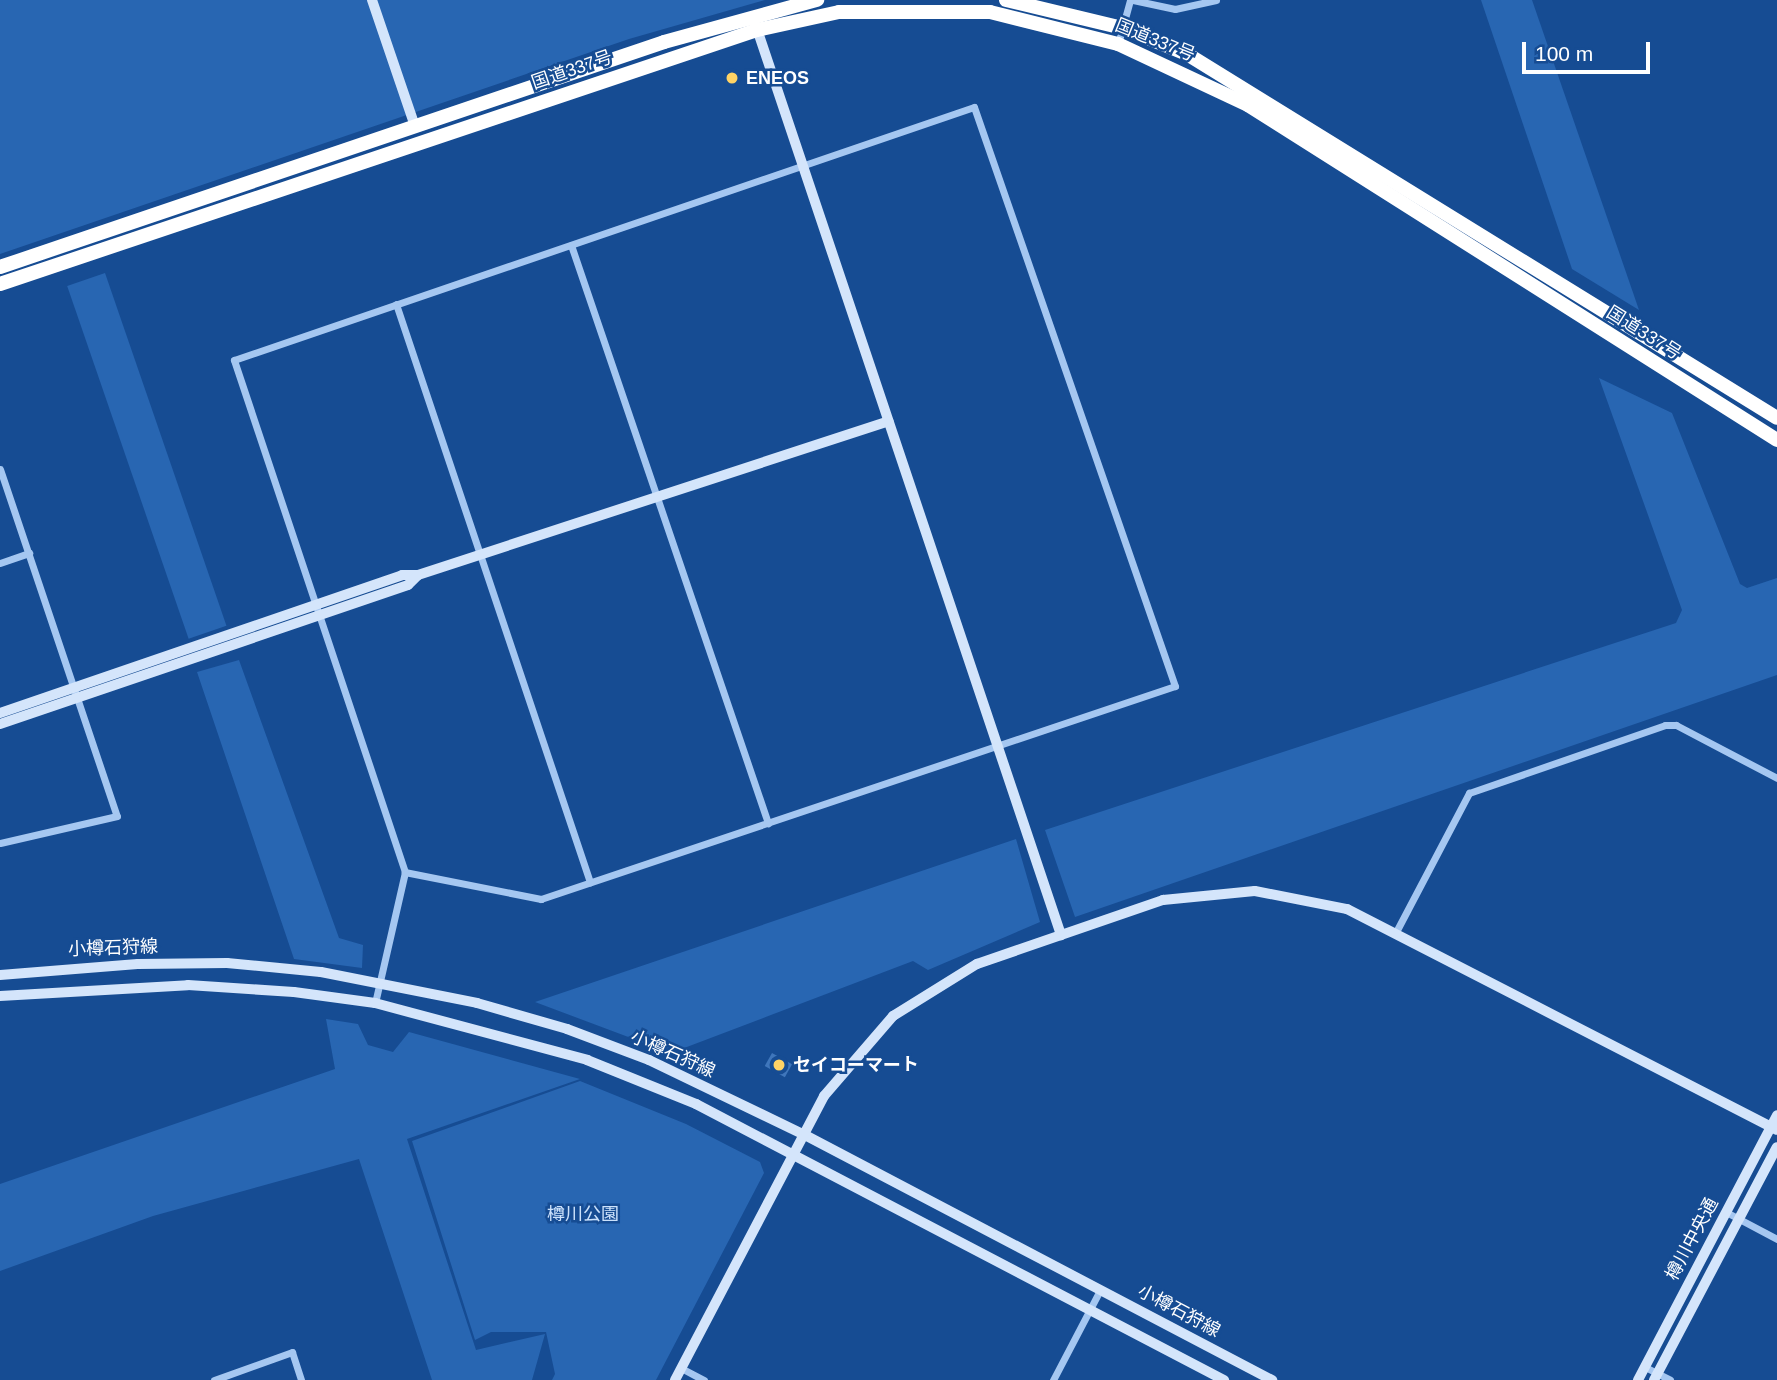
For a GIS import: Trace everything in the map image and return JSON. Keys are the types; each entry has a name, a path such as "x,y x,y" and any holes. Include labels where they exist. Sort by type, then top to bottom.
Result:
{"highway":[{"name":"国道337号","path":"0,267 752,15 817,0"},
{"name":"国道337号","path":"1006,0 1123,28 1250,89 1777,418"},
{"name":"国道337号","path":"0,284 757,30 839,12 990,12 1118,44 1248,106 1777,440"}],"street":[{"path":"372,0 420,143"},
{"path":"1118,44 1132,0 1175,9 1216,0"},
{"path":"752,15 1061,936"},
{"path":"375,1003 382,982 405,872 234,360 974,107 1175,687 590,882 530,899 405,872"},
{"path":"571,245 659,496 768,823"},
{"path":"396,304 590,882"},
{"path":"1,718 316,610 408,585 418,575 888,421"},
{"path":"0,469 117,816 0,843"},
{"path":"0,563 29,553"},
{"path":"1397,930 1469,793 1665,725 1676,725 1777,778"},
{"path":"675,1380 803,1135 843,1068 893,1016 950,977 1163,900 1232,891 1321,901 1397,930 1774,1128"},
{"name":"小樽石狩線","path":"0,975 59,967 227,963 382,982 477,1003 603,1042 803,1135 1272,1380"},
{"name":"小樽石狩線","path":"0,996 188,985 375,1003 587,1060 696,1104 1224,1380"},
{"name":"樽川中央通","path":"1638,1380 1726,1212 1774,1128 1777,1115"},
{"name":"樽川中央通","path":"1656,1377 1777,1147"},
{"path":"1726,1212 1777,1239"},
{"path":"1054,1380 1100,1290"},
{"path":"214,1380 292,1352 301,1380"},
{"path":"1645,1367 1656,1377 1670,1380"},
{"path":"681,1368 704,1380"}],"green space":[{"path":"0,0 765,0 629,39 0,254"},
{"path":"1481,0 1532,0 1639,310 1572,269"},
{"path":"105,273 226,626 189,639 67,286"},
{"path":"1599,378 1672,413 1740,584 1747,588 1777,578 1777,675 1075,917 1045,830 1676,623 1682,610"},
{"path":"239,660 339,938 363,945 362,968 294,959 197,672"},
{"path":"1016,839 1040,922 928,970 913,961 671,1053 535,1002"},
{"path":"326,1019 358,1024 368,1045 393,1052 409,1032 580,1079 407,1139 476,1350 545,1334 532,1380 432,1380 359,1159 153,1216 0,1271 0,1184 335,1069"},
{"name":"樽川公園","path":"580,1081 686,1124 760,1162 764,1173 656,1380 552,1380 555,1374 546,1332 491,1332 475,1340 412,1141"}],"building":[{"name":"セイコーマート","path":"772,1053 792,1064 785,1077 765,1066"}],"place":[{"name":"ENEOS","path":"732,78"},
{"name":"セイコーマート","path":"779,1065"}]}
